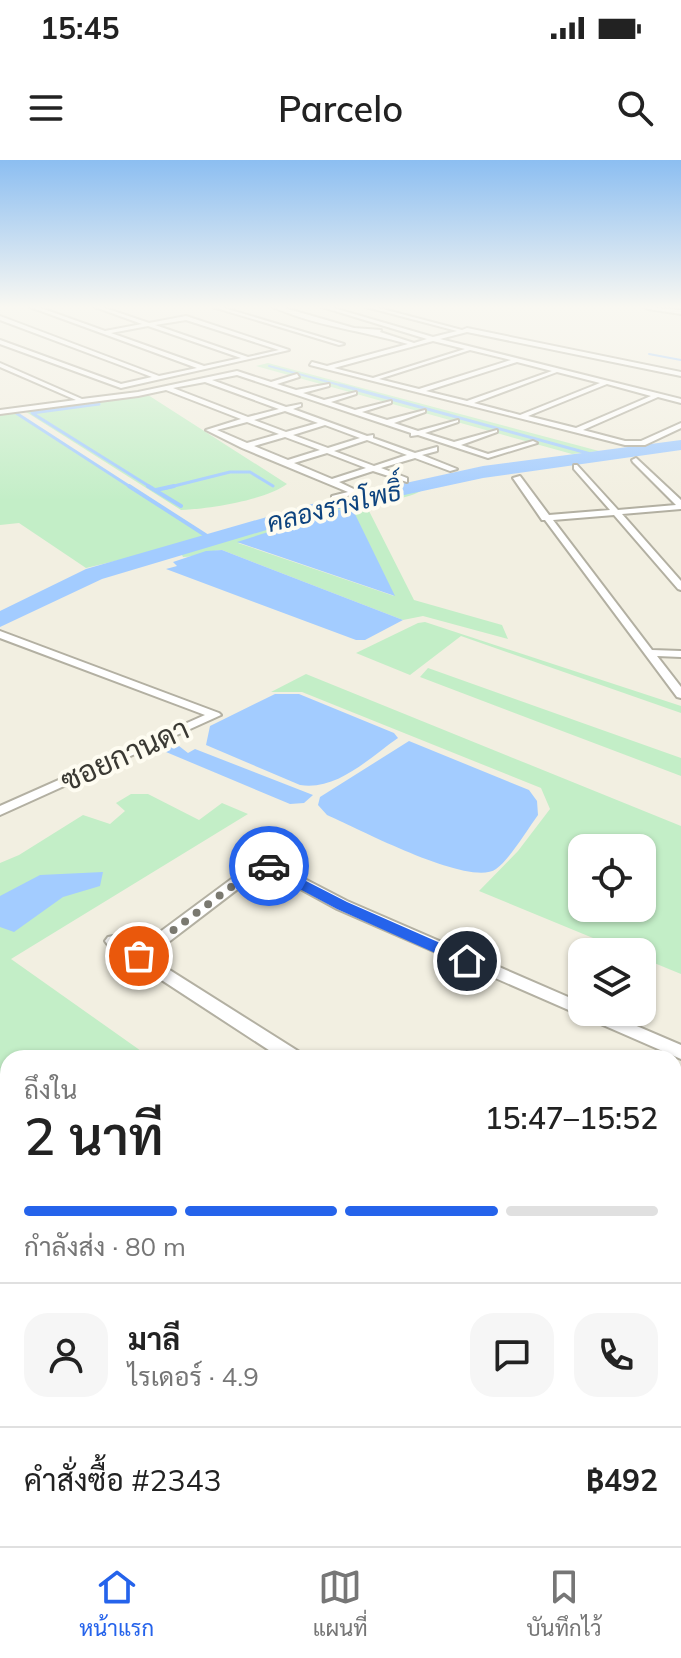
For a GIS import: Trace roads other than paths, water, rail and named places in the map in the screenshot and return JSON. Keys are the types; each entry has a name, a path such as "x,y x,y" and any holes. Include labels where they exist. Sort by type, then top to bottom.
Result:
{"street":[{"path":"16,372 83,400"},
{"path":"79,372 115,385 187,372"},
{"path":"142,372 159,378"},
{"path":"347,372 625,443 642,443 681,425"},
{"path":"375,379 399,372"},
{"path":"419,391 478,372"},
{"path":"468,403 552,372"},
{"path":"557,372 681,401"},
{"path":"0,412 166,388 237,373 493,457 533,443"},
{"path":"252,377 263,374"},
{"path":"257,387 297,376"},
{"path":"206,380 453,469"},
{"path":"520,417 605,383"},
{"path":"284,396 327,385"},
{"path":"166,388 404,480"},
{"path":"310,406 354,393"},
{"path":"235,398 249,394"},
{"path":"575,431 658,395"},
{"path":"208,404 221,401"},
{"path":"245,446 389,402"},
{"path":"299,405 210,430 356,492 335,498"},
{"path":"371,427 423,411"},
{"path":"403,438 456,421"},
{"path":"453,445 495,431"},
{"path":"287,463 381,434"},
{"path":"334,481 434,449"},
{"path":"636,460 681,506"},
{"path":"577,467 681,587"},
{"path":"517,478 681,695"},
{"path":"545,518 681,506"},
{"name":"ซอยกานดา","path":"0,634 215,715 0,811"},
{"path":"650,653 681,654"},
{"path":"247,854 342,905 568,1004"},
{"path":"139,956 263,863"},
{"path":"113,941 283,1050"},
{"path":"615,1026 664,1050"}],"water":[{"path":"338,510 354,512 395,596 237,542"},
{"path":"222,550 403,620 365,640 356,640 166,569 177,566 173,562 206,551"},
{"path":"275,694 299,694 394,733 398,738 340,778 314,786 300,785 206,745 210,726"},
{"path":"409,741 529,790 537,801 538,815 496,869 483,873 439,864 327,815 318,805 320,797"},
{"path":"172,746 179,746 188,753 195,749 313,795 304,803 290,804 166,752"},
{"path":"103,872 100,886 63,897 14,932 0,927 0,896 40,875"}],"waterway":[{"path":"290,372 347,387"},
{"path":"340,385 598,456"},
{"path":"99,404 32,413 152,488"},
{"path":"13,411 132,488"},
{"name":"คลองรางโพธิ์","path":"0,620 94,574 326,506 483,472 681,445"},
{"path":"174,486 230,472 250,472 273,486"},
{"path":"129,486 213,540"},
{"path":"148,486 181,506"},
{"path":"156,490 174,486"},
{"path":"166,488 174,486"}]}
